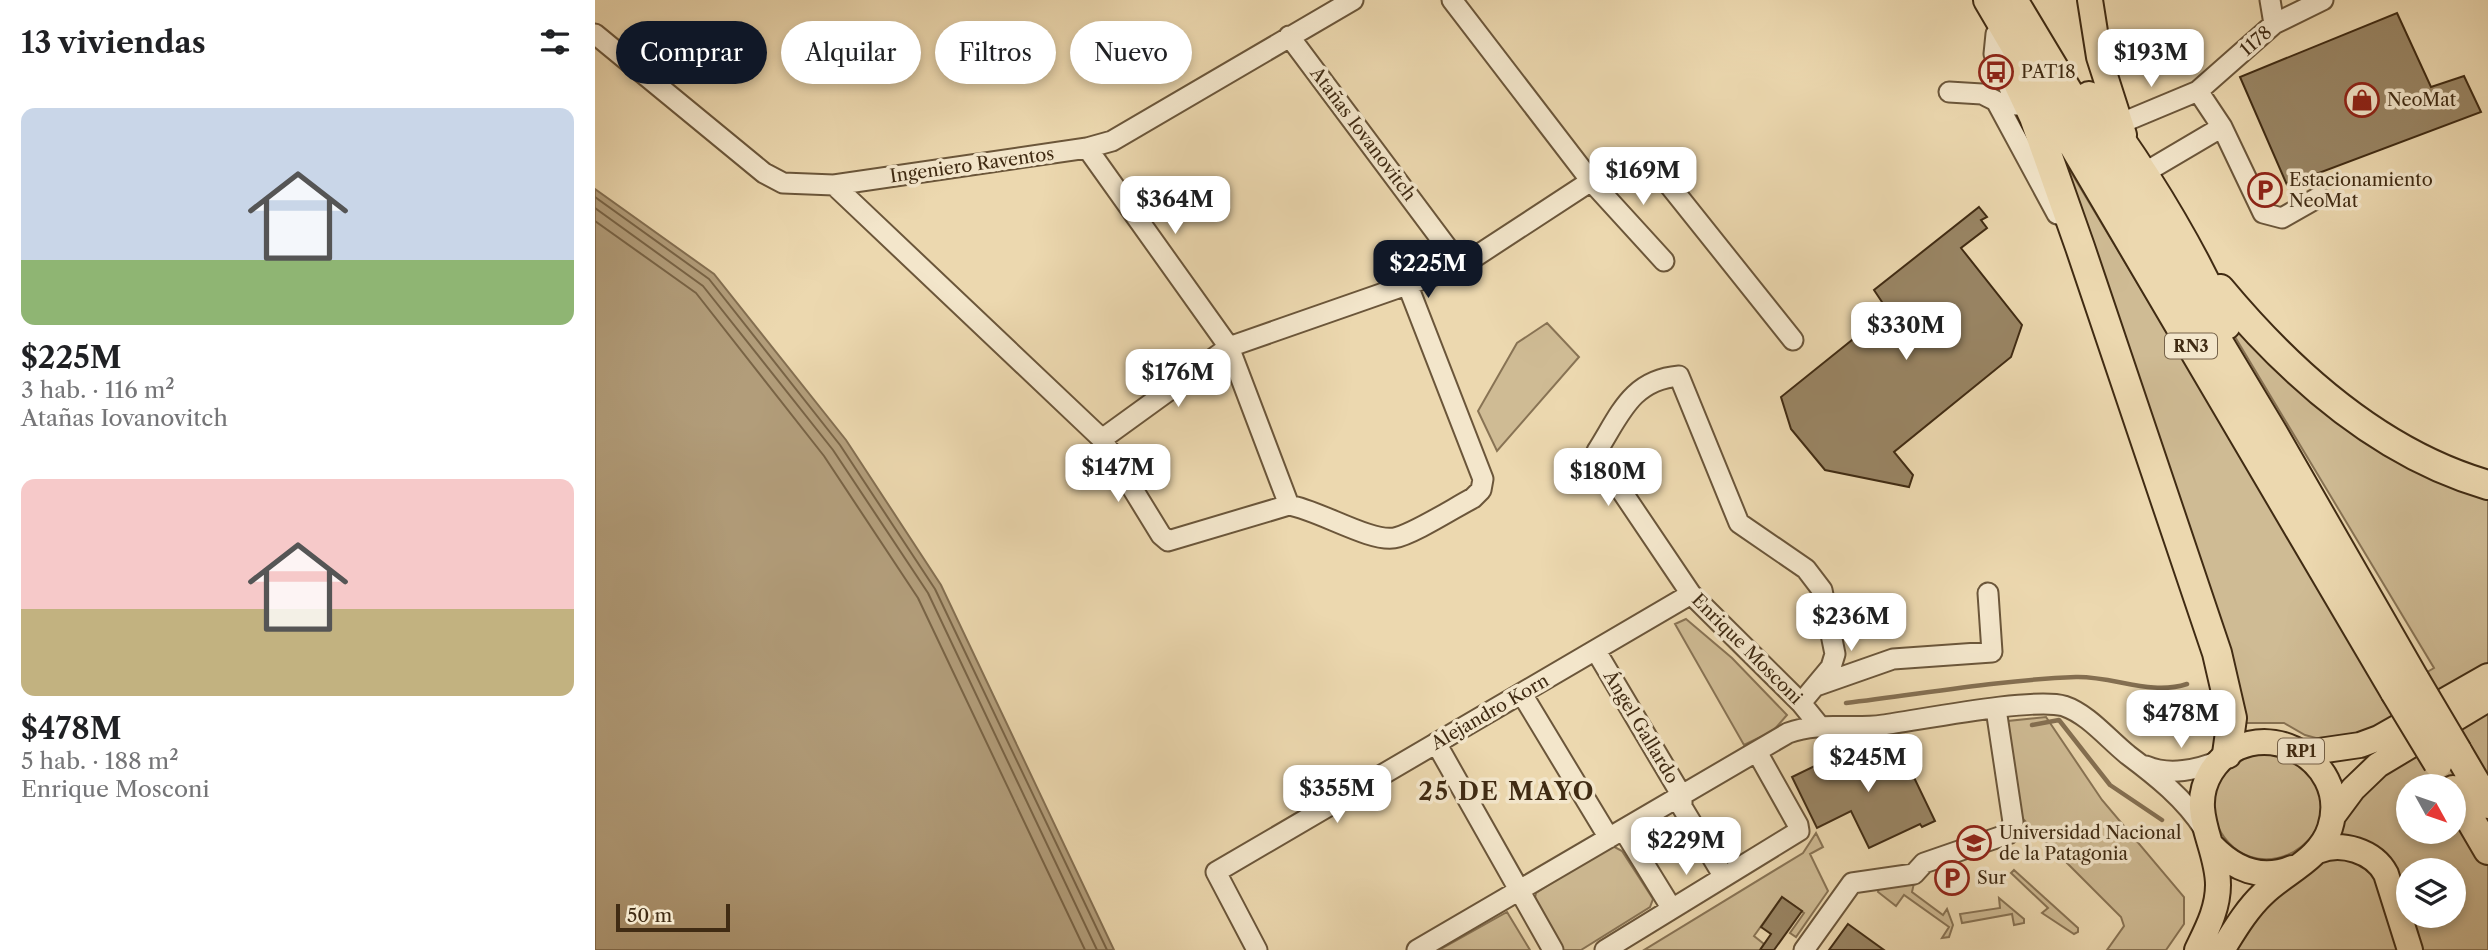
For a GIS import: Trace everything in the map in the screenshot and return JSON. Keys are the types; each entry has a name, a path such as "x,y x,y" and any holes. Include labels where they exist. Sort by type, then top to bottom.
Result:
{"highway":[{"path":"1980,0 2034,117 2094,286 2227,684 2232,719 2224,757"},
{"name":"RN3","path":"1988,0 2405,686"},
{"path":"2015,0 2124,136 2198,262 2273,433"},
{"name":"RN3","path":"2015,0 2273,433 2449,767 2488,804"},
{"path":"2198,262 2265,341 2324,396 2391,441 2452,472 2488,485"},
{"path":"2449,767 2488,784"},
{"path":"2466,812 2488,850"}],"main road":[{"path":"2089,0 2099,57 2124,136"},
{"path":"2305,753 2360,745 2379,738 2488,676"},
{"path":"2222,950 2258,899 2309,858 2330,829 2333,816 2353,789 2378,765 2488,699"},
{"name":"RP1","path":"2224,757 2246,745 2266,741 2286,744 2305,753 2318,765 2328,780 2333,816"},
{"path":"2197,950 2209,926 2218,895 2208,837 2201,814 2203,792 2211,771 2224,757"},
{"path":"2208,837 2225,860 2252,872 2281,873 2309,858 2342,847 2368,856 2379,864 2386,874 2410,950"}],"street":[{"name":"Ingeniero Raventos","path":"597,42 764,173 783,183 834,185 1087,148 1112,141 1353,0"},
{"path":"1452,0 1591,181 1664,261"},
{"path":"2270,0 2274,24"},
{"name":"1178","path":"2124,136 2198,91 2274,24 2322,0"},
{"name":"Atañas Iovanovitch","path":"1289,36 1461,267"},
{"path":"2198,91 2222,127 2263,213 2282,218 2319,197"},
{"path":"1949,92 1982,94 2001,107 2094,286"},
{"path":"2144,173 2222,127"},
{"path":"1087,148 1230,347 1289,505"},
{"path":"1102,439 1230,347 1461,267 1591,181 1615,170 1634,168 1666,181 1793,340"},
{"path":"834,185 1102,439 1161,535 1168,541 1289,505 1308,509 1379,537 1395,538 1472,498 1481,490 1483,479 1443,382 1408,286"},
{"name":"Enrique Mosconi","path":"1815,686 1831,667 1835,654 1822,590 1806,569 1738,523 1679,376 1665,377 1634,392 1597,451 1602,462 1691,594 1801,703 1818,724"},
{"path":"1801,703 1815,686 1893,659 1992,652 1988,593"},
{"name":"Alejandro Korn","path":"1257,950 1216,872 1691,594"},
{"name":"Ángel Gallardo","path":"1596,651 1682,796 1682,807 1724,877"},
{"path":"1522,694 1616,834 1672,909"},
{"path":"1417,950 1789,733 1818,724 1866,727 2032,705 2064,706 2083,717 2185,803 2208,837"},
{"path":"1804,950 1852,883 1915,874 1924,863 2008,834 2013,822 1996,709"},
{"path":"1436,743 1553,950"},
{"path":"1605,950 1797,834 1798,825 1757,752"},
{"path":"2141,764 2155,770 2188,770 2224,757"}],"shaded area":[{"path":"2044,127 2385,697 2434,668 2214,302 2287,366 2488,490 2488,668 2367,735 2323,740 2305,735 2284,723 2241,723"},
{"path":"1547,323 1579,357 1497,451 1478,411 1517,343"},
{"path":"1686,619 1732,658 1787,715 1773,731 1744,745 1675,624"},
{"path":"2488,710 2488,950 2417,950 2412,928 2466,928 2466,858 2396,858 2396,873 2381,849 2365,841 2335,835 2347,813 2381,774"},
{"path":"2046,717 2102,800 2184,897 2184,924 2166,950 2107,950 2124,926 2121,917 2019,815 2008,721"},
{"path":"2257,750 2307,765 2322,800 2322,814 2311,837 2290,854 2278,858 2251,857 2239,851 2221,832 2213,807 2218,781 2225,770"},
{"path":"1816,833 1823,847 1810,854 1828,891 1796,937 1790,933 1804,913 1782,897 1754,936 1764,944 1760,950 1644,950 1803,853"},
{"path":"1611,845 1622,851 1653,899 1650,907 1581,950 1562,950 1534,902 1536,893"},
{"path":"2330,855 2371,864 2405,950 2232,950 2270,897"},
{"path":"2014,870 2078,928 2078,932 2074,934 2042,913 2048,908 2011,873"},
{"path":"1914,883 1912,892 1943,915 1947,909 1953,925 1949,937 1942,938 1949,927 1904,895 1896,906 1878,892 1879,889"},
{"path":"1999,898 2024,919 2024,923 2014,925 2012,914 1962,923 1960,914 2000,908"},
{"path":"1507,912 1530,950 1439,950"}],"water":[{"path":"595,189 714,274 846,440 941,585 1114,950 595,950"}],"building":[{"name":"NeoMat","path":"2397,13 2431,87 2464,76 2481,112 2287,185 2240,77"},
{"path":"1979,207 1987,217 1981,220 1987,228 1961,248 2022,325 2011,357 1894,452 1913,475 1909,487 1825,470 1791,429 1781,397 1888,311 1874,290"},
{"path":"1894,736 1935,821 1922,827 1920,824 1869,848 1851,811 1817,828 1792,777 1825,761 1832,775 1877,753 1873,745"},
{"path":"1782,897 1802,911 1774,950 1760,950 1771,934 1761,927"},
{"path":"1848,924 1884,950 1829,950"}],"waterway":[{"path":"1846,703 1989,684 2076,677 2159,688 2187,684"},
{"path":"2032,725 2059,720 2110,785 2162,820"}],"place":[{"name":"PAT18","path":"1996,72"},
{"name":"NeoMat","path":"2362,100"},
{"name":"Estacionamiento NeoMat","path":"2265,190"},
{"name":"Universidad Nacional de la Patagonia","path":"1974,843"},
{"name":"Sur","path":"1952,878"}],"district":[{"name":"25 DE MAYO","path":"1507,792"}]}
